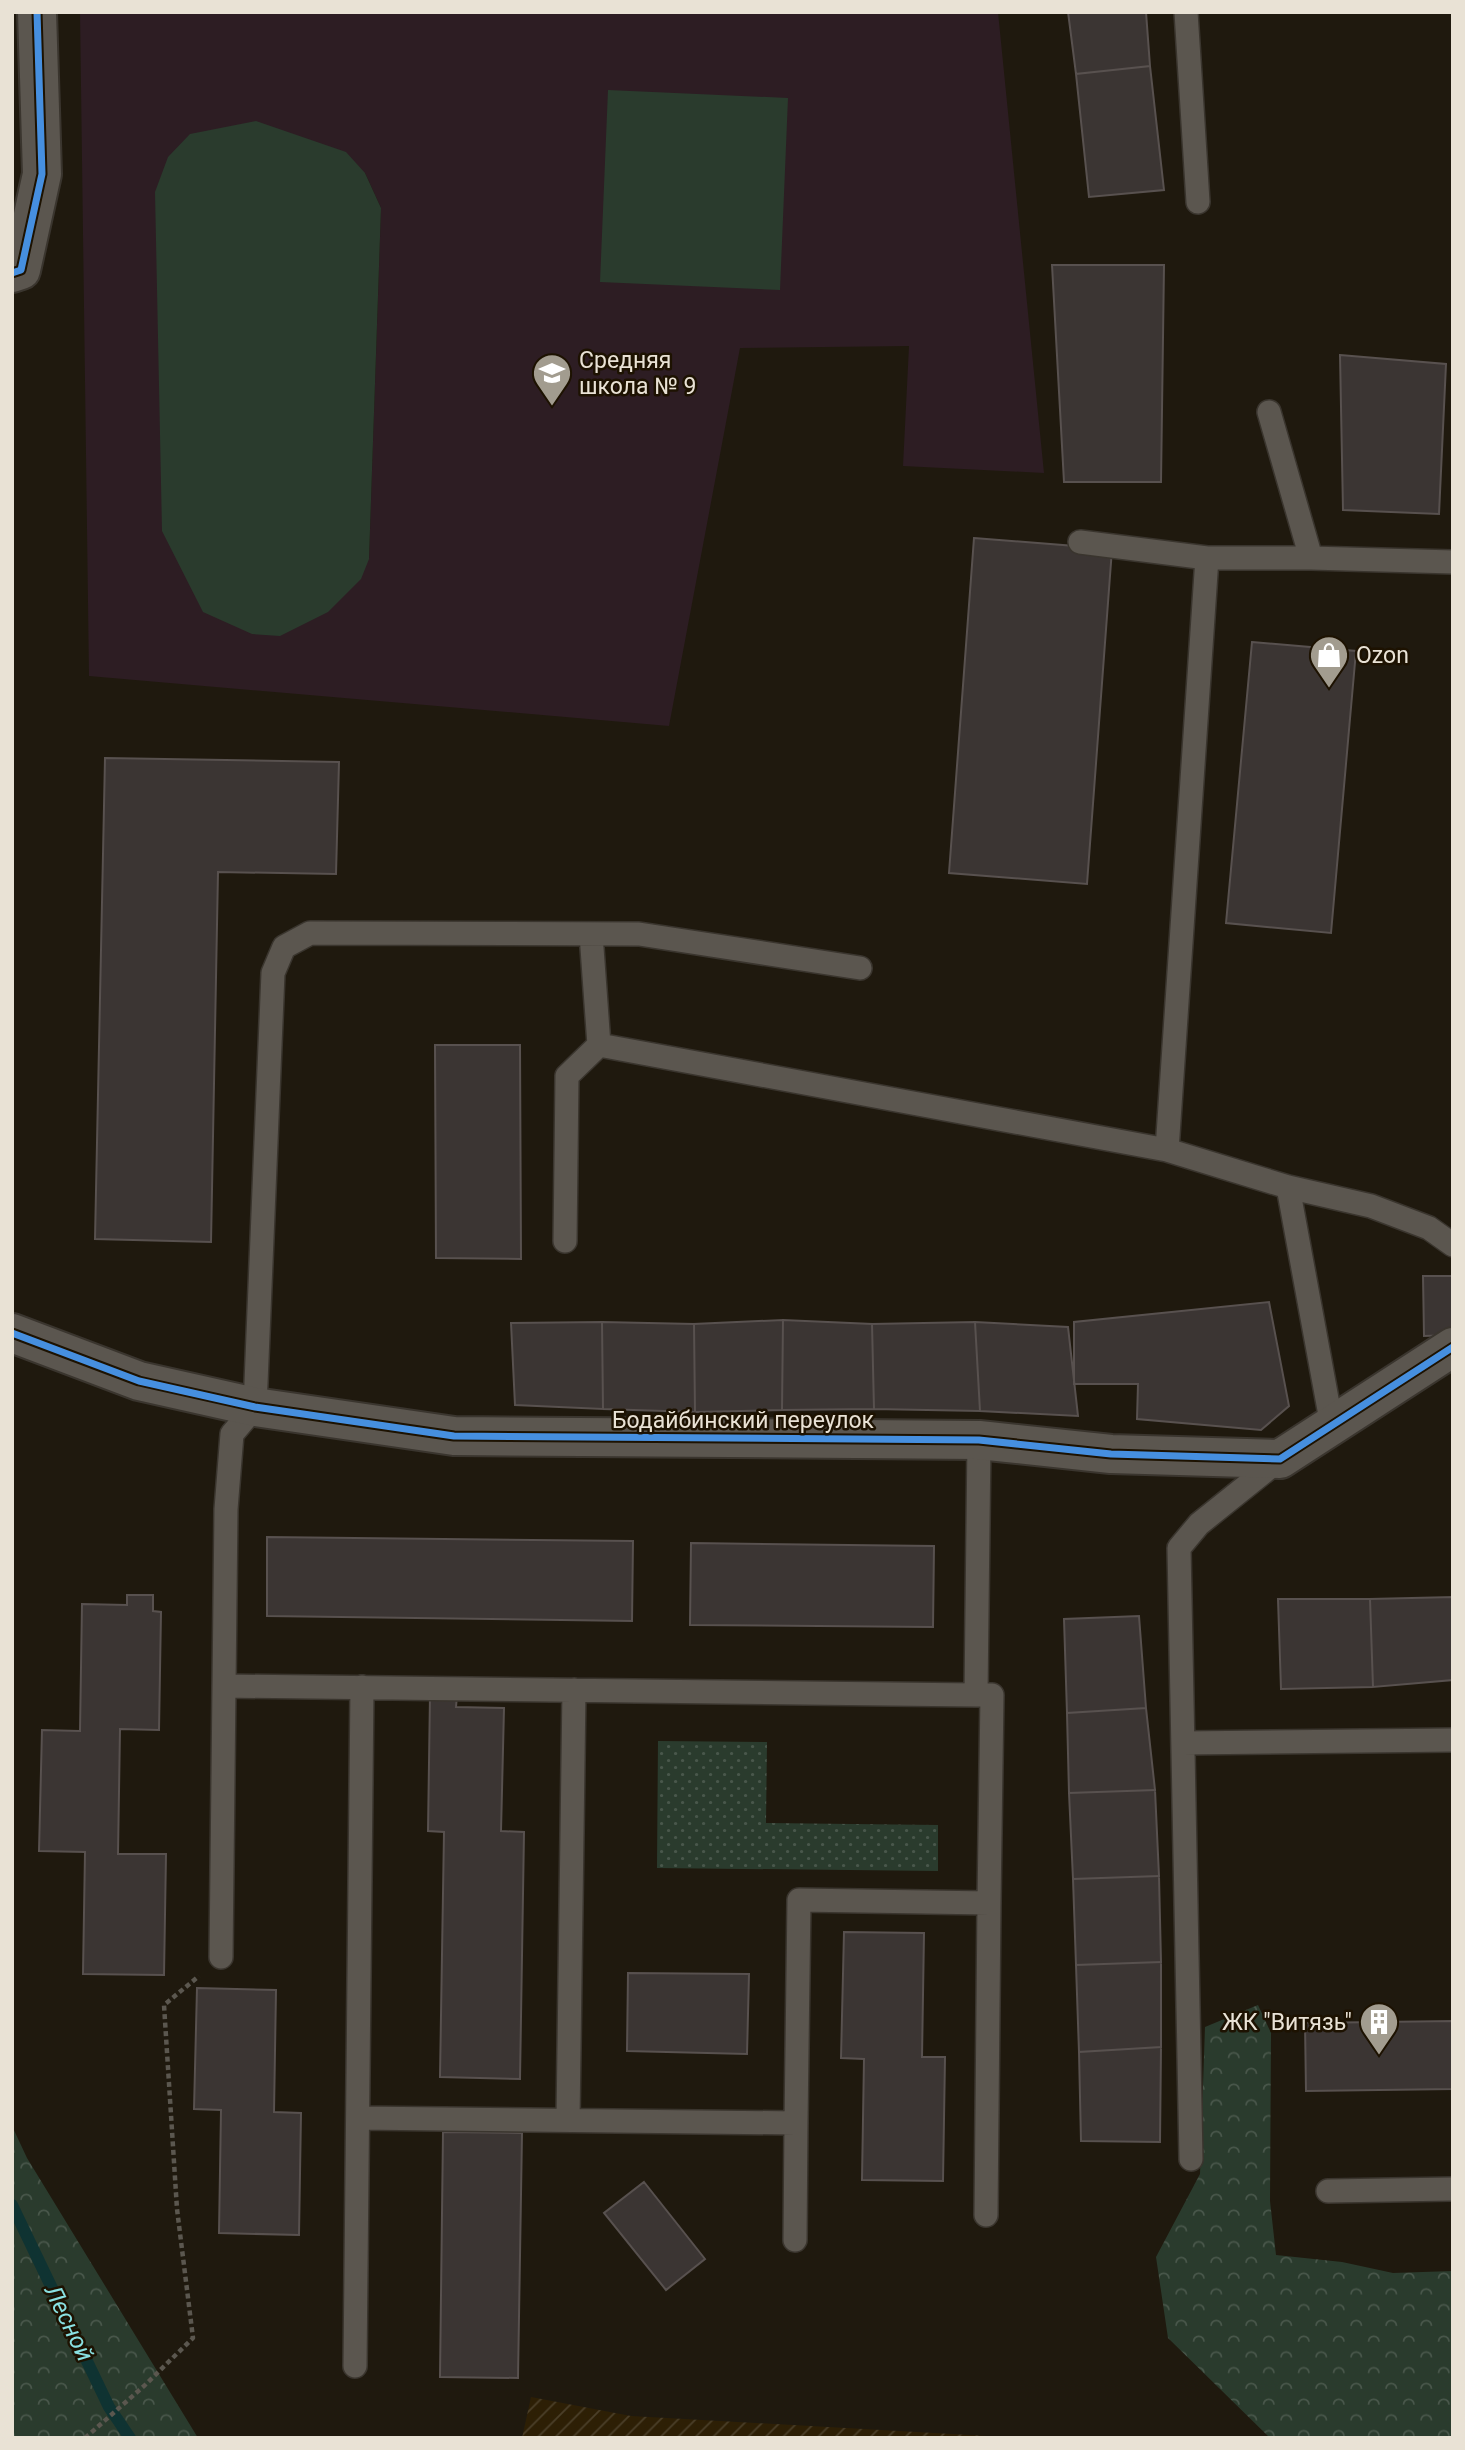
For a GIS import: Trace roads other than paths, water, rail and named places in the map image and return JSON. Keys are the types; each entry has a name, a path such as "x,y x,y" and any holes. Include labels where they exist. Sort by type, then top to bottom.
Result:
{"street":[{"path":"12,273 21,270 42,174 37,12"},
{"name":"Бодайбинский переулок","path":"12,1333 139,1381 255,1406 454,1436 979,1440 1111,1454 1280,1459"},
{"path":"1280,1459 1453,1347"}],"lane":[{"path":"1186,12 1198,202"},
{"path":"1269,412 1311,558"},
{"path":"1080,542 1207,558 1453,562"},
{"path":"1167,1150 1207,558"},
{"path":"221,1957 226,1509 232,1434 255,1406 272,974 284,947 310,933 639,934 860,968"},
{"path":"591,934 599,1045"},
{"path":"599,1045 1167,1150 1288,1187 1371,1206 1429,1228 1453,1245"},
{"path":"565,1241 567,1076 599,1045"},
{"path":"1288,1187 1332,1426"},
{"path":"976,1695 979,1440"},
{"path":"1191,2159 1179,1548 1199,1524 1280,1459"},
{"path":"224,1686 992,1695 986,2215"},
{"path":"355,2366 362,1687"},
{"path":"568,2120 574,1690"},
{"path":"1183,1743 1453,1740"},
{"path":"795,2240 799,1900 989,1903"},
{"path":"358,2118 796,2123"},
{"path":"1328,2191 1453,2189"}],"waterway":[{"name":"Лесной","path":"12,2205 109,2407 130,2438"}],"place":[{"name":"Средняя школа № 9","path":"552,407"},
{"name":"Ozon","path":"1329,689"},
{"name":"ЖК \"Витязь\"","path":"1379,2056"}]}
